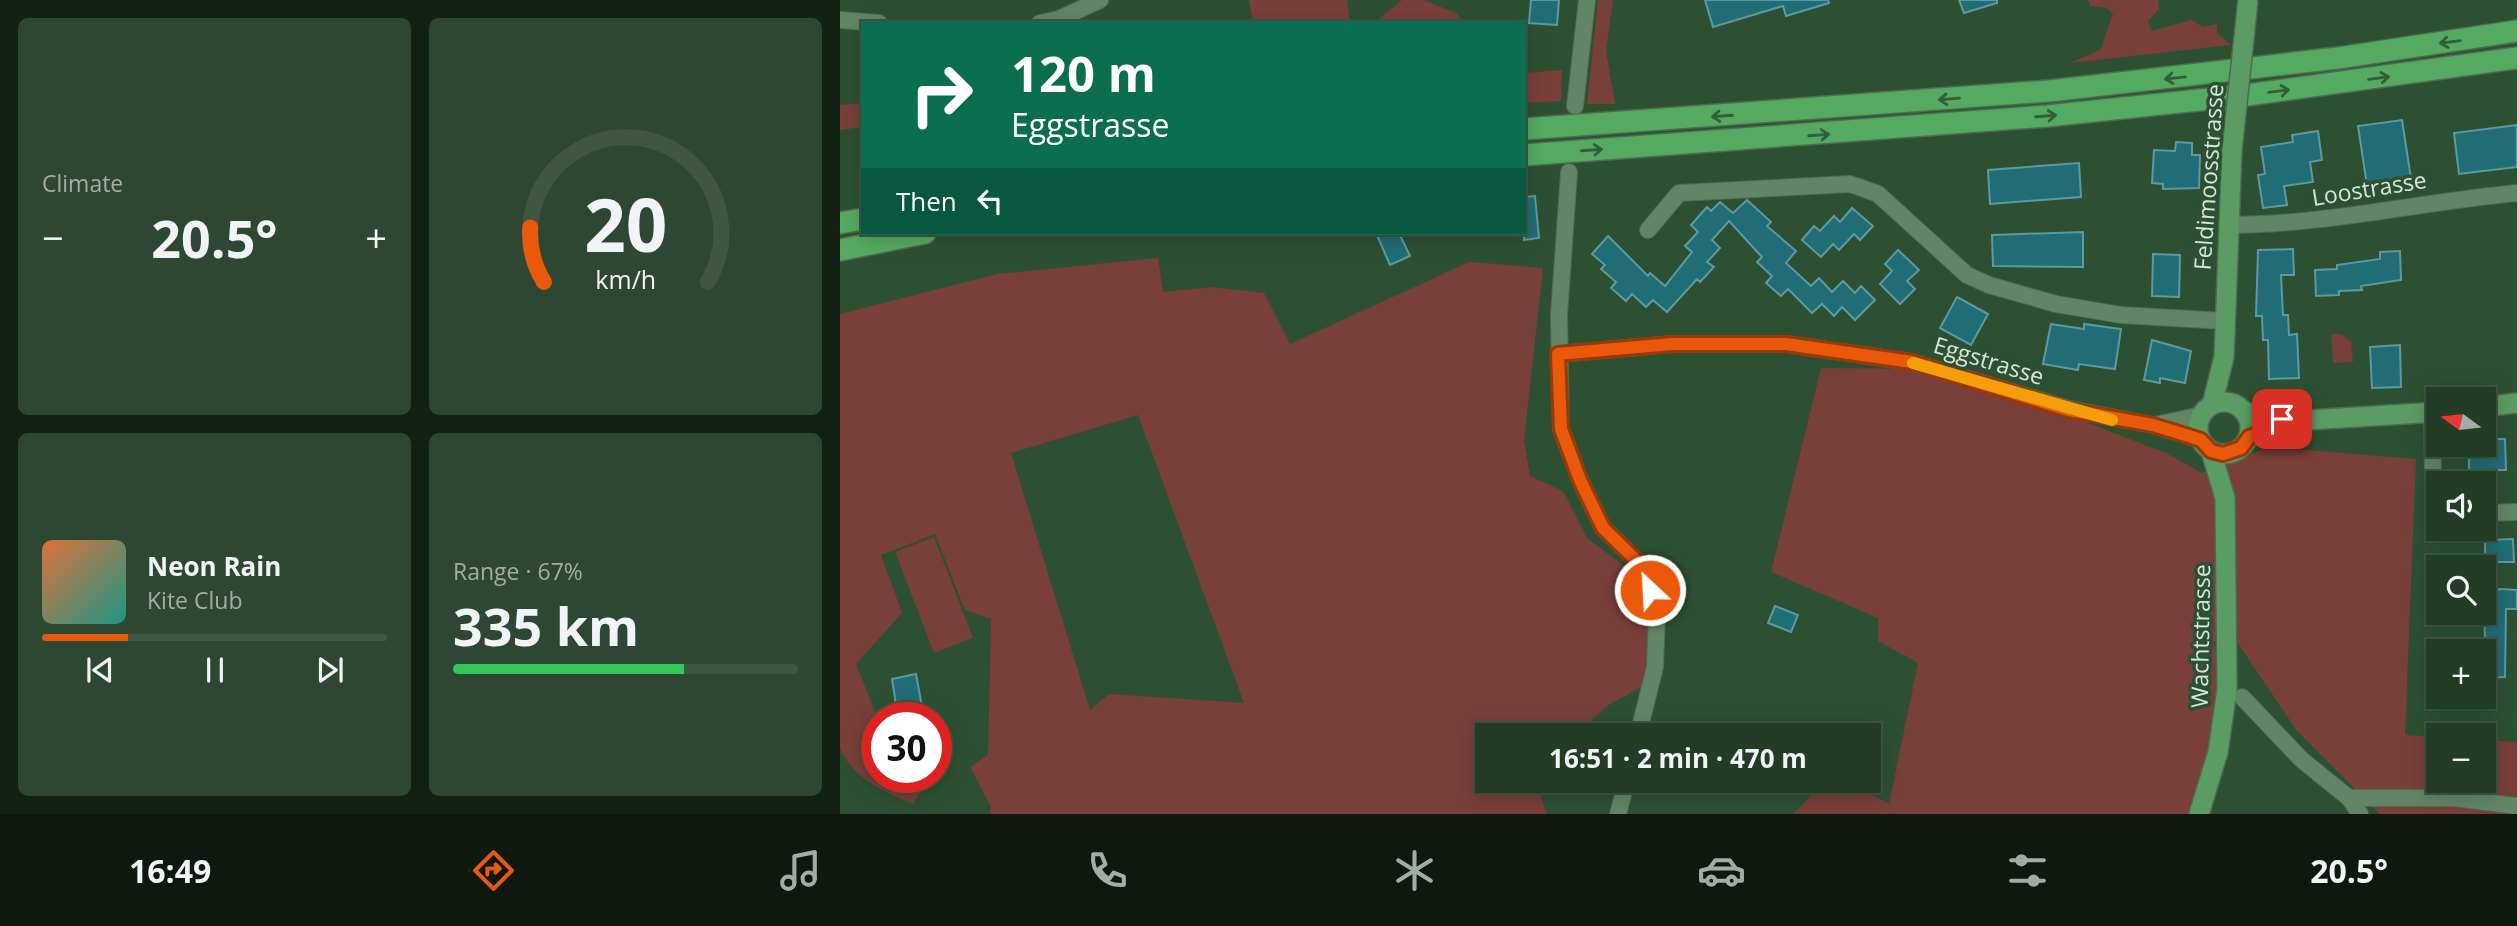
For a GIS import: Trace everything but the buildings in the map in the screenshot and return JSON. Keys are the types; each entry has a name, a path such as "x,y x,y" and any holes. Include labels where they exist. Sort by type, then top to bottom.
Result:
{"highway":[{"path":"1526,129 2061,89 2338,58 2517,32"},
{"path":"1526,155 2068,114 2332,84 2517,58"},
{"path":"840,223 861,219"},
{"path":"840,250 915,235"}],"main road":[{"name":"Feldimoosstrasse","path":"2207,410 2224,357 2232,150 2248,0"},
{"name":"Feldimoosstrasse","path":"2224,357 2240,408"},
{"path":"2292,421 2224,402 2207,410 2199,425 2206,445 2223,454 2235,452 2249,437 2292,421 2426,413"},
{"path":"2496,405 2517,403"},
{"path":"2240,408 2250,424 2249,437"},
{"name":"Wachtstrasse","path":"2206,445 2225,498"},
{"name":"Wachtstrasse","path":"2199,814 2218,752 2227,689 2225,498 2235,452"}],"street":[{"path":"1050,21 1100,0"},
{"path":"1575,106 1587,0"},
{"path":"840,20 861,22"},
{"path":"1569,172 1558,354 1561,429 1580,480 1603,528 1642,566 1657,614 1655,667 1641,723"},
{"path":"1648,230 1679,193 1850,184 1878,194 1967,275 1989,285 2056,304 2121,315 2225,321"},
{"name":"Loostrasse","path":"2227,225 2274,225 2439,200 2517,192"},
{"name":"Eggstrasse","path":"1558,354 1672,344 1786,344 1912,362 2069,410 2153,425 2206,445"},
{"name":"Eggstrasse","path":"2153,425 2207,410"},
{"path":"2496,513 2517,512"},
{"path":"2242,697 2302,760 2349,799 2360,814"},
{"path":"1618,814 1624,793"},
{"path":"2349,799 2454,798 2517,806"}],"shaded area":[{"path":"1249,0 1347,0 1350,21 1253,21"},
{"path":"1402,0 1424,0 1458,14 1461,21 1376,21"},
{"path":"1598,0 1613,0 1606,51 1615,104 1587,104"},
{"path":"2088,0 2158,0 2159,9 2148,21 2151,31 2191,20 2203,27 2217,24 2217,33 2231,45 2070,63 2100,50 2113,14 2107,8 2090,6"},
{"path":"1562,70 1561,101 1526,103 1526,73"},
{"path":"861,103 861,127 840,130 840,105"},
{"path":"1158,258 1163,292 1213,287 1264,293 1290,344 1469,262 1543,268 1524,440 1530,476 1563,491 1587,538 1628,569 1641,586 1651,614 1647,684 1608,705 1588,723 1475,723 1475,793 1542,793 1541,797 1547,814 990,814 991,807 970,767 988,755 991,619 965,610 935,534 881,555 902,613 856,664 871,702 861,702 861,776 845,759 840,748 840,314 998,274","holes":["1138,415 1244,703 1109,694 1090,710 1011,453"]},
{"path":"2331,334 2342,334 2351,342 2353,362 2333,363"},
{"path":"1821,368 1949,369 2166,453 2202,473 2269,447 2416,459 2405,735 2426,736 2426,793 2496,793 2496,741 2517,742 2517,814 2380,814 2297,731 2231,633 2213,642 2218,663 2217,707 2209,751 2190,814 1793,814 1813,793 1868,793 1889,804 1918,663 1878,641 1878,618 1771,572"},
{"path":"934,537 973,638 934,653 895,552"},
{"path":"889,793 919,793 913,804"}],"slow traffic":[{"path":"1913,363 2069,410 2112,420"}],"route":[{"path":"1650,590 1642,566 1603,528 1580,480 1561,429 1558,354 1672,344 1786,344 1912,362 2069,410 2153,425 2201,440 2211,451 2223,454 2235,452 2249,437 2292,421 2282,419"}]}
